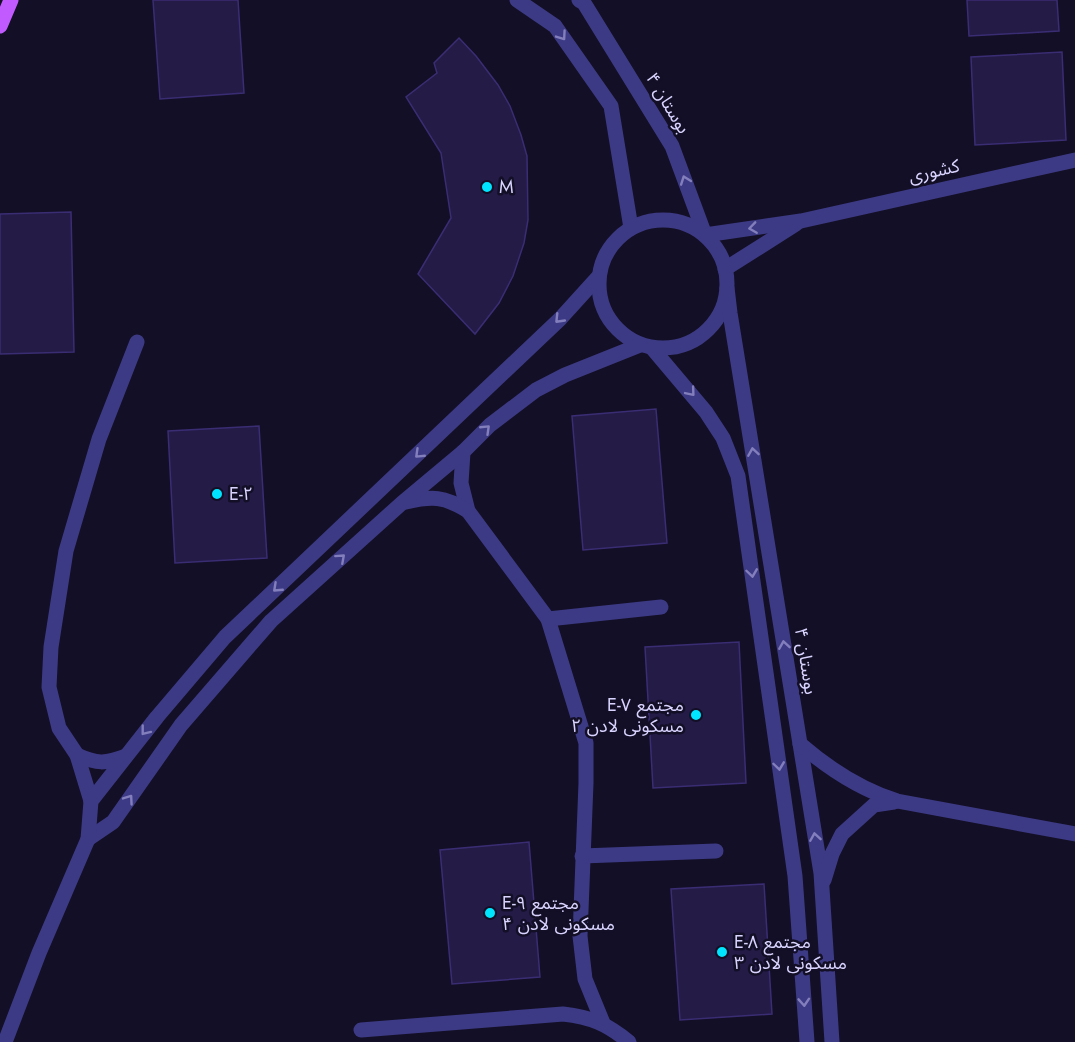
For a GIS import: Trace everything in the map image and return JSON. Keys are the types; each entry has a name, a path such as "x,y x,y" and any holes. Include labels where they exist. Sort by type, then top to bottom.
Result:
{"main road":[{"path":"0,26 11,0"}],"street":[{"path":"517,0 555,26 610,106 631,228"},
{"name":"بوستان ۴","path":"579,0 584,3 672,146 705,235"},
{"name":"کشوری","path":"705,235 801,221 1075,160"},
{"path":"669,220 688,225 705,235 718,250 725,268 727,288 724,306 716,322 703,335 688,344 670,349 646,346 625,336 608,317 599,293 599,276 604,257 615,240 631,228 649,221 669,220"},
{"name":"کشوری","path":"725,268 801,221"},
{"path":"91,801 225,637 560,319 599,276"},
{"name":"بوستان ۴","path":"727,288 822,888 832,1042"},
{"path":"5,1042 88,839 91,801 76,755 59,728 56,718 49,687 51,647 70,540 99,438 137,342"},
{"path":"88,839 113,822 181,725 271,621 402,503 463,452 490,425 536,390 565,375 646,346"},
{"path":"646,346 706,412 723,438 738,476 795,876 807,1042"},
{"path":"463,452 461,483 468,511 548,619 586,743 580,936 585,979 603,1023"},
{"path":"402,503 424,498 439,498 453,502 468,511"},
{"path":"548,619 661,607"},
{"path":"800,744 825,766 878,795 897,801 1075,834"},
{"path":"76,755 92,762 109,762 126,756"},
{"path":"822,888 832,854 842,834 874,806 897,801"},
{"path":"582,856 716,851"},
{"path":"361,1030 563,1014 583,1016 603,1023 629,1042"}],"building":[{"path":"153,0 238,0 244,93 160,99"},
{"path":"967,0 1057,0 1059,31 969,36"},
{"name":"M","path":"459,38 498,85 510,106 527,156 528,220 524,243 513,276 499,303 475,334 418,274 451,218 441,153 406,97 437,73 434,63"},
{"path":"1062,52 1066,140 975,145 971,57"},
{"path":"71,212 74,352 0,354 0,214"},
{"path":"656,409 667,543 583,550 572,416"},
{"name":"E-۲","path":"259,426 267,558 175,563 168,431"},
{"name":"E-۷ مجتمع مسکونی لادن ۲","path":"739,642 746,783 653,788 645,647"},
{"name":"E-۹ مجتمع مسکونی لادن ۴","path":"529,842 540,977 452,984 440,850"},
{"name":"E-۸ مجتمع مسکونی لادن ۳","path":"764,884 772,1014 680,1020 671,889"}],"place":[{"name":"M","path":"487,187"},
{"name":"E-۲","path":"217,494"},
{"name":"E-۷ مجتمع مسکونی لادن ۲","path":"696,715"},
{"name":"E-۹ مجتمع مسکونی لادن ۴","path":"490,913"},
{"name":"E-۸ مجتمع مسکونی لادن ۳","path":"722,952"}]}
